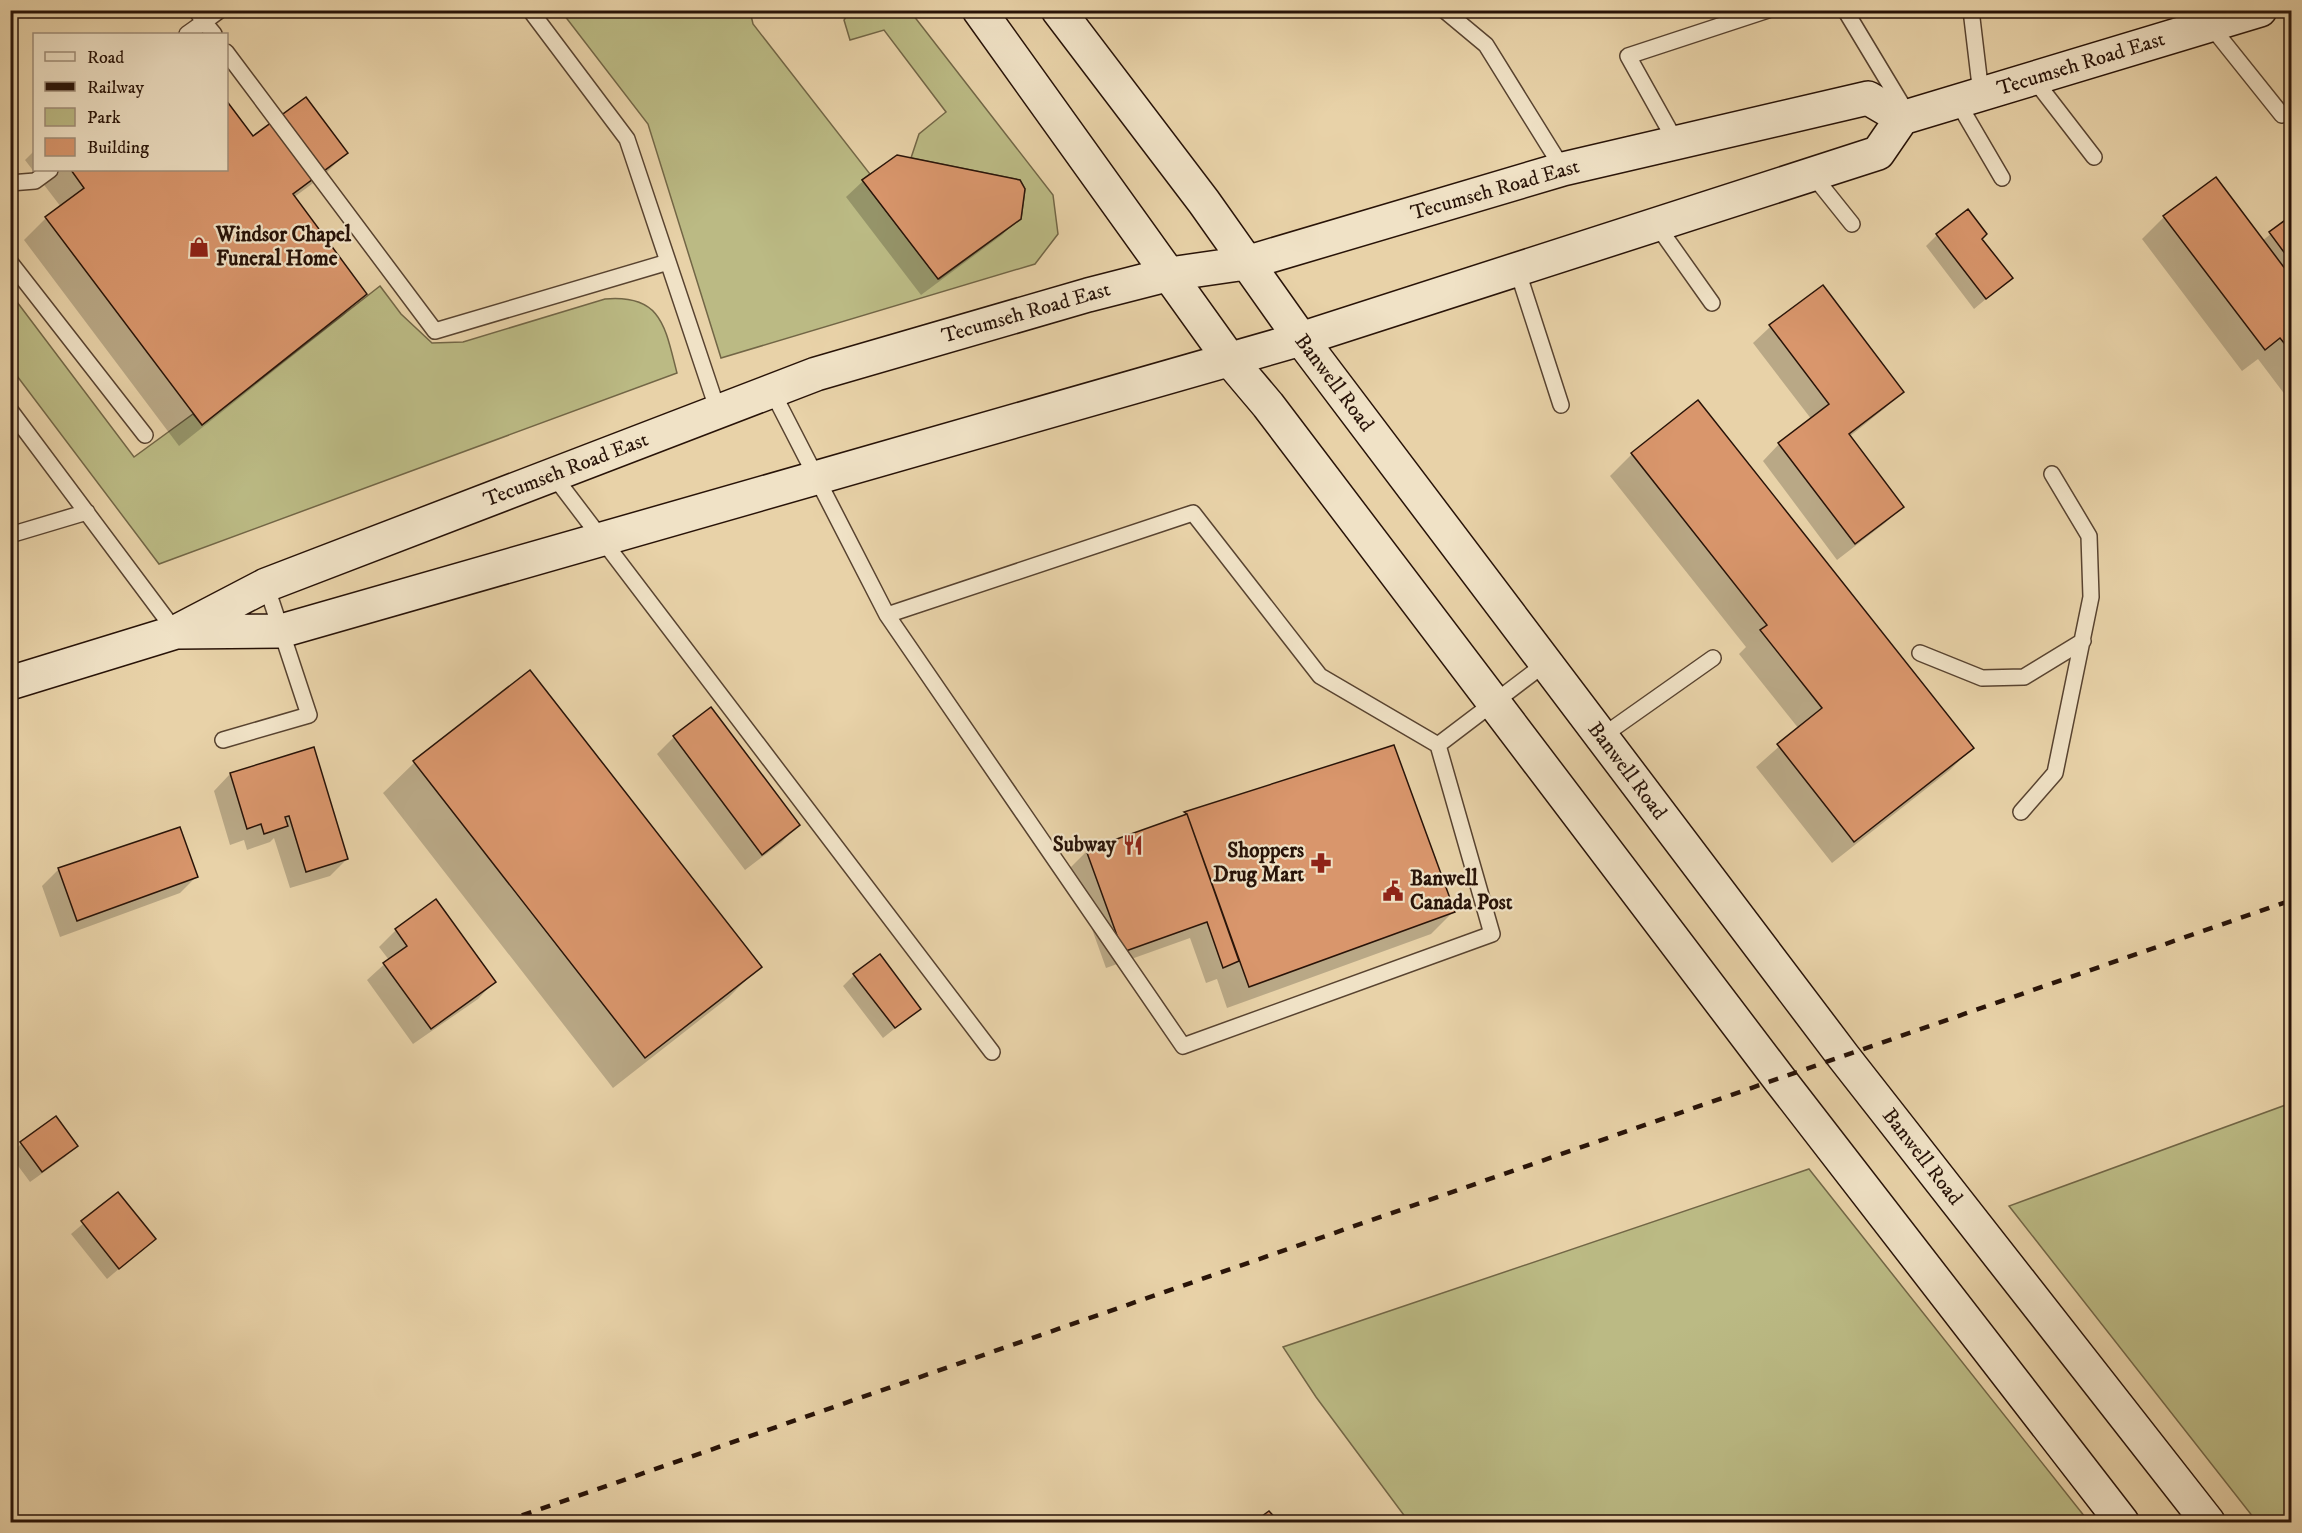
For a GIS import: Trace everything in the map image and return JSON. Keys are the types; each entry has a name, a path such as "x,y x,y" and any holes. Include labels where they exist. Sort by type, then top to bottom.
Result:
{"main road":[{"path":"979,10 1230,360 1275,415 1773,1070 2122,1522"},
{"name":"Banwell Road","path":"1058,10 1204,202 1301,339 1843,1056 2208,1522"},
{"name":"Tecumseh Road East","path":"176,632 281,631 1301,339 1878,153 1905,116 2260,10"},
{"name":"Tecumseh Road East","path":"10,683 176,632 266,585 816,374 1088,295 1170,274 1246,263 1563,169 1676,142 1868,98 1905,116"}],"lane":[{"path":"188,33 220,10"},
{"path":"530,10 627,139 718,411"},
{"path":"1444,10 1486,45 1563,169"},
{"path":"1676,142 1628,56 1768,10"},
{"path":"1845,10 1905,116"},
{"path":"1971,10 1969,97 2002,178"},
{"path":"2210,25 2282,115"},
{"path":"228,55 435,331 668,262"},
{"path":"2033,78 2094,157"},
{"path":"10,183 34,181 49,171"},
{"path":"1812,174 1852,224"},
{"path":"1656,224 1712,303"},
{"path":"10,262 145,435"},
{"path":"1516,269 1561,405"},
{"path":"772,391 887,615 1183,1046 1492,933 1438,745 1320,676 1193,513 887,615"},
{"path":"10,410 176,632"},
{"path":"2021,812 2055,773 2091,597 2090,536 2052,474"},
{"path":"554,475 992,1052"},
{"path":"10,535 87,512"},
{"path":"223,740 309,716 266,585"},
{"path":"1920,653 1982,678 2024,677 2083,641"},
{"path":"1601,737 1713,658"},
{"path":"1438,745 1546,663"}],"green space":[{"path":"561,11 750,11 753,24 870,174 862,180 939,279 1021,219 1025,189 1020,180 911,158 919,134 946,112 884,30 850,40 844,20 850,11 910,11 1053,195 1058,234 1035,264 721,358 648,124"},
{"path":"380,286 401,314 432,343 463,342 605,299 639,302 650,308 664,328 677,373 159,564 11,368 11,294 134,457 193,414 202,425"},
{"path":"2291,1103 2291,1522 2257,1522 2009,1206"},
{"path":"1809,1169 2089,1522 1409,1522 1316,1397 1283,1347"}],"building":[{"name":"Windsor Chapel Funeral Home","path":"306,97 348,153 293,194 367,294 202,425 45,217 84,188 72,171 228,171 228,103 253,136"},
{"path":"897,155 1020,180 1025,189 1021,219 938,279 862,180"},
{"path":"2216,177 2292,278 2292,353 2280,338 2265,350 2163,216"},
{"path":"1968,209 1987,234 1982,239 2013,278 1986,299 1936,234"},
{"path":"2292,215 2292,263 2269,232"},
{"path":"1823,285 1904,392 1849,434 1904,507 1855,544 1778,443 1829,404 1769,325"},
{"path":"1698,400 1974,748 1854,842 1777,744 1822,708 1760,630 1767,625 1631,453"},
{"path":"530,670 762,967 645,1058 413,761"},
{"path":"711,707 800,825 762,855 673,736"},
{"name":"Shoppers Drug Mart","path":"1394,745 1455,912 1249,987 1187,814 1184,812"},
{"path":"314,747 348,859 306,872 289,816 285,817 288,826 264,834 261,824 247,829 230,773"},
{"path":"1187,814 1239,961 1223,968 1207,922 1123,952 1086,850"},
{"path":"180,827 198,877 77,921 58,868"},
{"path":"436,899 496,982 431,1029 383,963 407,946 395,929"},
{"path":"880,954 921,1009 895,1028 853,974"},
{"path":"56,1116 78,1146 42,1172 20,1142"},
{"path":"118,1192 156,1239 119,1269 81,1221"},
{"path":"1269,1511 1279,1522 1254,1522"}],"railway":[{"path":"503,1522 2292,900"}],"place":[{"name":"Windsor Chapel Funeral Home","path":"199,247"},
{"name":"Subway","path":"1133,845"},
{"name":"Shoppers Drug Mart","path":"1321,863"},
{"name":"Banwell Canada Post","path":"1393,891"}]}
